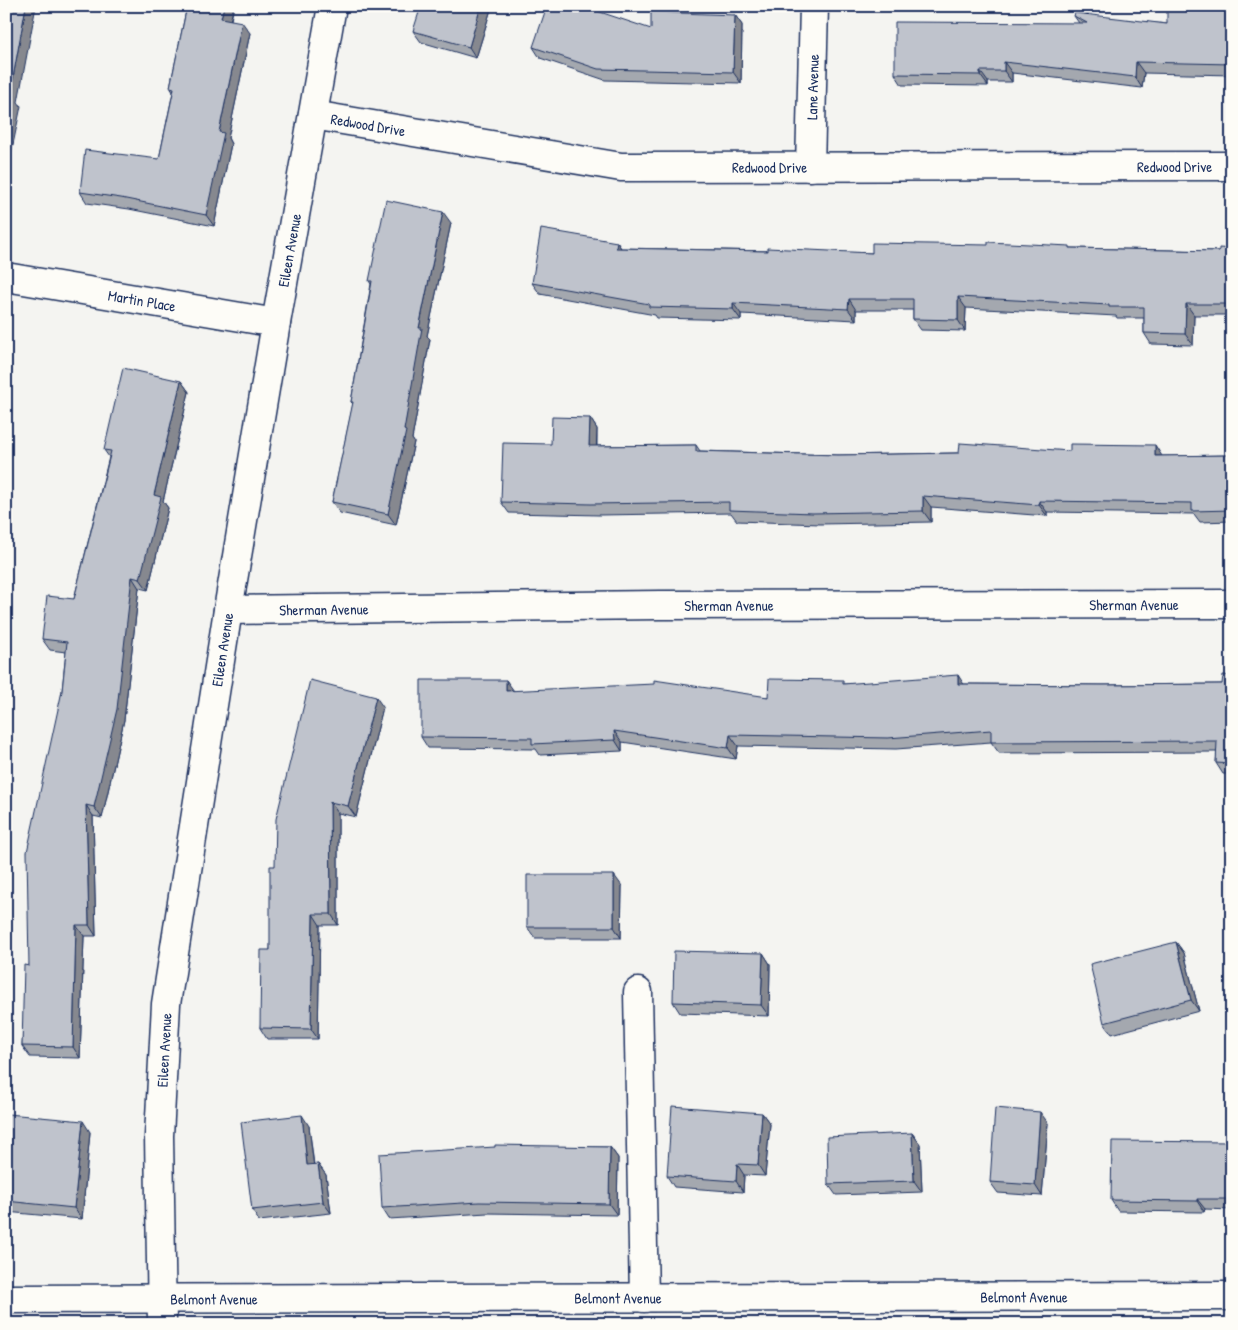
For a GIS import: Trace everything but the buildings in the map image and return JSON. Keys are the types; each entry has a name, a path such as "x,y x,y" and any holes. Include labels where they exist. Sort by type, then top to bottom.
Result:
{"street":[{"name":"Eileen Avenue","path":"162,1312 159,1136 166,1004 228,610 332,6"},
{"name":"Lane Avenue","path":"810,167 814,6"},
{"name":"Redwood Drive","path":"313,115 621,167 1232,166"},
{"name":"Martin Place","path":"6,277 276,323"},
{"name":"Sherman Avenue","path":"228,610 660,604 1232,604"},
{"path":"638,992 644,1298"},
{"name":"Belmont Avenue","path":"6,1299 162,1312 644,1298 1232,1296"}]}
